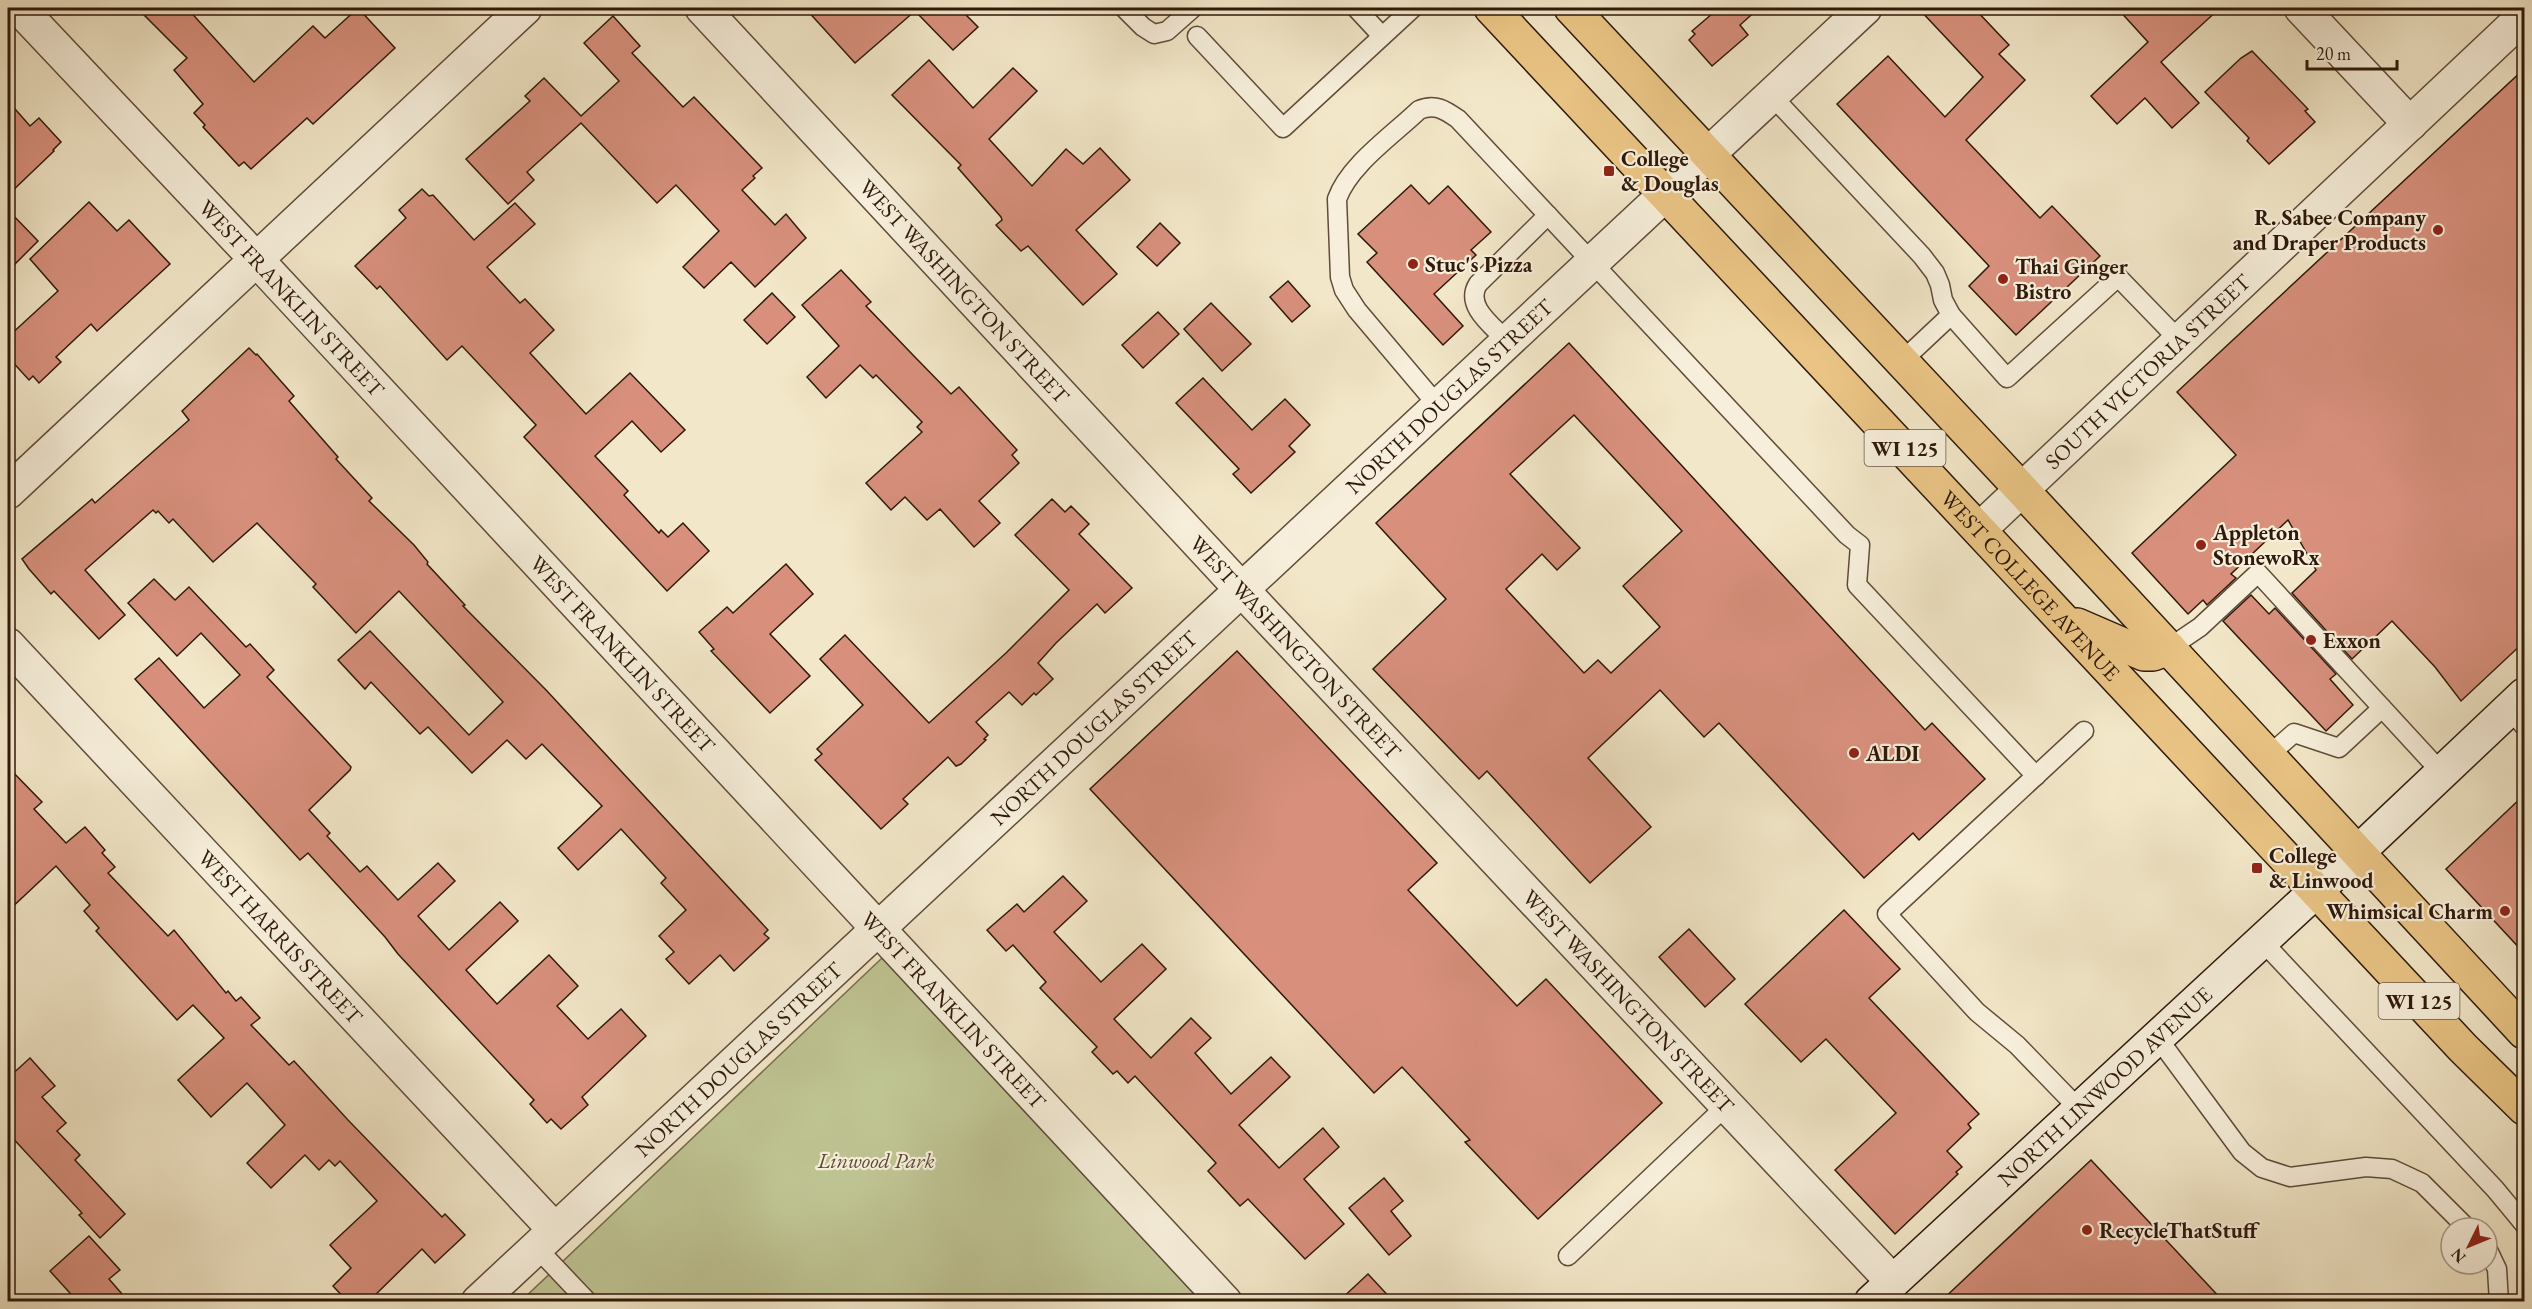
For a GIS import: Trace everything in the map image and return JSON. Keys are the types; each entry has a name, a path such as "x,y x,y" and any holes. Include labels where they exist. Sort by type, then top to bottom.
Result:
{"main road":[{"name":"WEST COLLEGE AVENUE","path":"1491,8 2065,620 2337,872 2524,1032"},
{"name":"WEST COLLEGE AVENUE","path":"1571,8 2268,756 2337,872 2463,1048 2524,1108"},
{"path":"2065,620 2144,654 2152,654 2169,648"}],"street":[{"name":"WEST FRANKLIN STREET","path":"19,8 255,258 1225,1302"},
{"path":"8,492 255,258 525,8"},
{"name":"WEST WASHINGTON STREET","path":"702,8 1242,590 1727,1105 1881,1291"},
{"name":"NORTH DOUGLAS STREET","path":"478,1302 1865,8"},
{"path":"2301,8 2410,124"},
{"name":"SOUTH VICTORIA STREET","path":"1980,529 2023,491 2524,16"},
{"name":"WEST HARRIS STREET","path":"8,645 545,1238"},
{"name":"NORTH LINWOOD AVENUE","path":"1881,1291 2442,773 2520,710"}],"lane":[{"path":"1124,8 1143,27 1154,34 1167,31 1193,8"},
{"path":"1356,8 1382,36"},
{"path":"1197,36 1282,128 1413,8"},
{"path":"1772,95 1922,256 1935,273 1943,300 1952,315 2007,378 2118,277 2181,342"},
{"path":"1438,407 1357,310 1344,290 1340,277 1337,199 1341,188 1369,155 1419,110 1428,106 1446,110 1458,119 1847,535 1860,545 1857,585 2036,776"},
{"path":"1508,342 1477,308 1473,299 1474,291 1478,284 1548,215"},
{"path":"1902,361 1952,315"},
{"path":"2169,648 2200,627 2258,573 2442,773"},
{"path":"2268,756 2294,733 2339,748 2382,708"},
{"path":"2079,1109 2017,1045 1977,1012 1887,914 2084,731"},
{"path":"2262,941 2464,1156 2524,1224"},
{"path":"2157,1037 2242,1152 2262,1168 2290,1177 2366,1167 2392,1169 2422,1183 2455,1216"},
{"path":"1568,1256 1727,1105"},
{"path":"545,1238 588,1302"},
{"path":"2497,1276 2499,1302"}],"green space":[{"name":"Linwood Park","path":"882,958 1201,1301 520,1302"}],"building":[{"path":"137,8 187,8 254,82 313,26 325,38 358,8 395,48 313,124 307,118 251,169 244,162 239,166 203,127 205,125 194,113 203,104 174,70 187,58"},
{"path":"805,8 959,8 978,27 953,50 915,11 855,63"},
{"path":"1719,8 1759,8 1740,25 1748,35 1712,66 1689,40 1695,34 1692,31"},
{"path":"1918,8 1974,8 2009,45 1999,54 2025,80 1966,140 2040,218 2052,206 2100,256 2016,335 1969,286 1989,266 1837,104 1888,56 1945,117 1983,77"},
{"path":"2117,8 2220,8 2161,62 2199,103 2172,128 2145,98 2117,124 2091,96 2148,42"},
{"path":"613,16 640,46 632,53 683,107 694,97 762,168 742,190 775,225 786,214 806,238 755,287 731,262 704,288 683,267 719,231 676,185 657,203 581,123 527,172 534,180 508,204 466,159 530,101 525,96 544,78 581,116 619,81 584,43"},
{"path":"2252,51 2308,109 2305,111 2315,122 2269,164 2247,141 2249,138 2205,92 2241,58"},
{"path":"929,60 973,108 1013,68 1037,91 989,139 1032,186 1066,149 1083,164 1100,148 1130,180 1076,230 1117,274 1083,305 1028,246 1021,251 996,225 1002,220 1001,217 958,168 961,165 892,95"},
{"name":"R. Sabee Company and Draper Products","path":"2524,69 2524,642 2461,701 2435,667 2392,621 2352,659 2292,593 2316,570 2288,520 2231,574 2236,578 2207,605 2203,600 2188,614 2132,553 2236,455 2177,392"},
{"path":"8,101 30,126 39,118 61,142 8,195"},
{"name":"Stuc's Pizza","path":"1411,185 1429,204 1448,186 1491,232 1471,250 1476,255 1434,294 1463,326 1443,345 1367,262 1377,253 1358,234"},
{"path":"422,189 429,196 433,195 474,240 515,203 535,224 487,267 520,303 525,299 554,330 530,353 586,414 630,373 685,430 661,452 632,421 595,456 628,491 624,495 659,533 661,530 668,537 683,523 709,551 667,591 524,437 536,425 462,346 447,360 380,286 377,289 355,266 406,218 399,210"},
{"path":"89,202 117,231 129,220 170,264 97,331 91,324 56,357 61,362 39,383 33,376 29,380 8,357 8,337 58,291 30,259"},
{"path":"8,210 38,241 8,271"},
{"path":"1160,223 1180,243 1157,266 1137,247"},
{"path":"841,270 871,302 866,306 951,394 959,387 1017,450 1012,455 1019,463 979,501 1000,523 974,547 940,509 927,520 905,497 891,510 866,483 922,432 917,427 922,422 876,375 873,378 860,365 826,398 807,377 839,346 802,305"},
{"path":"1288,281 1310,306 1292,322 1270,297"},
{"path":"772,293 795,317 767,344 744,320"},
{"path":"1211,303 1251,344 1222,371 1184,329"},
{"path":"1158,312 1179,334 1143,368 1122,345"},
{"path":"1569,343 1925,730 1932,723 1985,779 1919,840 1913,833 1864,878 1719,723 1704,737 1660,690 1588,758 1651,827 1590,883 1487,771 1479,779 1373,669 1446,599 1376,523","holes":["1574,415 1682,531 1623,586 1660,627 1611,673 1598,660 1584,673 1506,589 1542,554 1557,570 1580,548 1510,474"]},
{"path":"249,348 294,396 289,401 338,457 336,459 372,498 369,501 414,545 428,562 427,564 465,605 463,606 547,691 768,930 764,934 769,938 734,971 720,955 689,984 666,959 674,952 659,936 686,910 661,883 666,878 621,829 578,870 558,848 602,806 542,744 526,759 507,740 472,773 428,727 420,734 371,682 365,689 338,660 370,631 469,735 503,702 399,591 356,633 313,587 316,584 257,523 213,562 173,519 169,523 158,511 156,513 153,510 85,570 125,615 99,639 54,591 51,594 29,569 22,559 92,499 95,503 189,420 182,411"},
{"path":"1203,378 1252,430 1285,399 1310,425 1289,446 1295,452 1251,493 1233,474 1239,469 1176,403"},
{"path":"1052,499 1065,512 1071,506 1089,524 1079,534 1132,588 1105,613 1097,604 1056,643 1038,663 1053,679 1022,705 1009,692 976,722 988,735 984,739 986,740 961,764 956,766 948,757 903,799 908,804 881,829 815,760 822,754 817,749 863,705 820,659 845,635 929,723 1006,653 1069,590 1015,535"},
{"path":"786,564 813,594 770,634 810,676 770,713 711,651 714,649 699,632 727,607 733,613"},
{"path":"154,579 175,600 189,587 246,647 250,644 274,670 267,677 351,767 309,810 330,833 327,836 360,872 367,866 398,900 438,863 455,881 418,916 449,950 500,902 518,921 466,970 497,1004 549,955 578,986 557,1006 588,1039 621,1009 646,1036 582,1097 588,1105 561,1129 551,1119 547,1123 530,1104 534,1100 308,853 300,860 135,679 159,658 204,708 240,675 201,633 177,656 128,603"},
{"path":"2251,595 2269,614 2275,608 2336,674 2330,679 2353,705 2326,731 2223,621"},
{"path":"1237,651 1437,863 1408,890 1517,1006 1546,979 1662,1103 1538,1219 1465,1142 1470,1140 1402,1067 1374,1093 1090,789"},
{"path":"8,767 42,802 34,809 66,843 85,827 105,850 102,853 115,867 108,873 168,936 174,930 226,993 228,991 236,1001 241,997 260,1018 251,1025 289,1065 294,1061 442,1217 445,1214 465,1235 435,1263 422,1249 368,1302 348,1302 333,1286 351,1268 330,1245 377,1201 340,1161 335,1166 329,1160 319,1170 305,1155 271,1188 247,1163 285,1125 247,1083 211,1117 178,1080 224,1038 193,1005 177,1020 96,931 99,928 84,911 90,905 56,866 8,911"},
{"name":"Whimsical Charm","path":"2524,795 2524,953 2446,869"},
{"path":"1063,876 1087,901 1054,932 1101,982 1142,944 1166,969 1114,1019 1151,1058 1191,1018 1211,1038 1195,1053 1231,1094 1271,1057 1290,1077 1239,1125 1279,1168 1323,1128 1339,1147 1304,1179 1344,1224 1305,1259 1248,1199 1240,1206 1208,1171 1216,1163 1135,1076 1128,1083 1117,1071 1113,1074 1092,1052 1097,1047 1040,988 1046,982 1013,945 1006,951 987,930 1017,904 1024,912"},
{"path":"1844,910 1900,969 1869,998 1979,1114 1968,1124 1971,1128 1947,1151 1962,1167 1956,1172 1958,1174 1895,1234 1835,1170 1896,1113 1826,1039 1801,1062 1745,1004"},
{"path":"1689,929 1735,979 1705,1007 1659,957"},
{"path":"30,1058 55,1086 42,1097 66,1123 57,1131 80,1155 75,1160 125,1214 100,1238 79,1215 82,1213 8,1133 8,1078"},
{"name":"RecycleThatStuff","path":"2091,1160 2224,1302 1940,1302"},
{"path":"1384,1178 1403,1201 1391,1211 1411,1236 1389,1255 1349,1208"},
{"path":"89,1236 120,1270 109,1279 129,1302 78,1302 50,1271"},
{"path":"1368,1274 1394,1302 1338,1302"}],"place":[{"name":"College & Douglas","path":"1609,171"},
{"name":"R. Sabee Company and Draper Products","path":"2438,230"},
{"name":"Stuc's Pizza","path":"1413,264"},
{"name":"Thai Ginger Bistro","path":"2003,279"},
{"name":"Appleton StonewoRx","path":"2201,545"},
{"name":"Exxon","path":"2311,640"},
{"name":"ALDI","path":"1854,753"},
{"name":"College & Linwood","path":"2257,868"},
{"name":"Whimsical Charm","path":"2505,911"},
{"name":"RecycleThatStuff","path":"2087,1230"}]}
